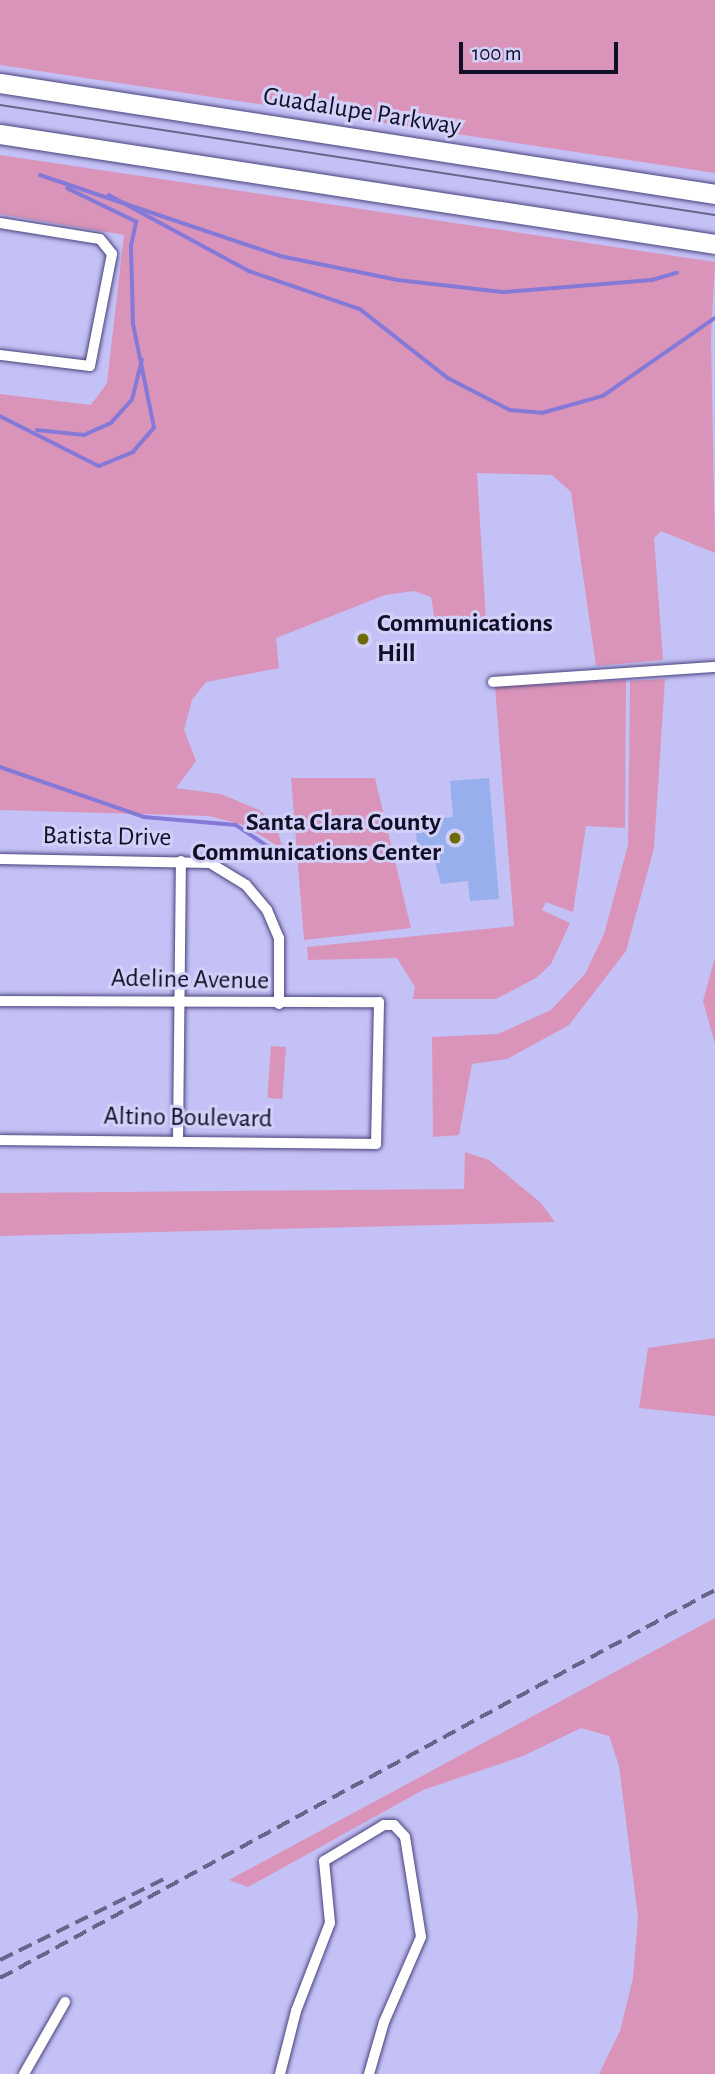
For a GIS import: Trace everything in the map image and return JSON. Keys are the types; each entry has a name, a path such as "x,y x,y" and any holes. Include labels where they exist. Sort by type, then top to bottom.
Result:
{"highway":[{"name":"Guadalupe Parkway","path":"0,83 715,194"},
{"path":"0,134 715,244"}],"street":[{"path":"0,223 100,239 110,246 100,336 90,366 0,355"},
{"path":"493,682 715,667"},
{"name":"Batista Drive","path":"0,859 210,863 229,873 267,910 279,938 279,1004"},
{"path":"178,1140 181,861"},
{"name":"Adeline Avenue","path":"0,1001 279,1004 379,1002 376,1144"},
{"name":"Altino Boulevard","path":"0,1140 376,1144"},
{"path":"280,2074 296,2011 330,1923 324,1861 384,1825 394,1825 405,1838 421,1937 384,2022 369,2074"},
{"path":"24,2074 65,2002"}],"shaded area":[{"path":"0,0 715,0 715,173 0,65"},
{"path":"0,155 715,262 711,337 715,553 661,531 654,538 663,660 596,666 571,492 552,475 477,473 486,620 435,621 431,597 414,591 385,595 276,638 279,668 206,682 192,700 184,730 196,761 176,788 221,794 259,810 275,823 283,849 243,825 209,816 0,810 0,394 91,405 107,383 124,235 0,214"},
{"path":"665,679 654,848 626,951 569,1025 507,1059 472,1064 459,1135 433,1137 432,1037 498,1034 551,1010 585,974 604,934 628,845 630,681"},
{"path":"626,680 625,828 586,826 573,912 546,902 542,910 570,923 551,964 536,978 496,999 413,999 415,987 397,958 308,960 307,947 514,926 495,687"},
{"path":"291,778 375,778 411,928 304,940"},
{"path":"715,957 715,1044 703,1001"},
{"path":"271,1046 286,1047 282,1099 267,1098"},
{"path":"465,1152 489,1160 541,1203 555,1222 0,1236 0,1193 464,1189"},
{"path":"715,1338 715,1416 639,1408 648,1348"},
{"path":"715,1618 715,2074 599,2074 620,2031 633,1978 638,1918 619,1766 609,1736 581,1728 523,1756 423,1790 248,1887 229,1880"}],"building":[{"name":"Santa Clara County Communications Center","path":"489,778 499,899 470,901 468,881 441,884 431,846 417,847 416,829 430,828 429,819 453,817 450,781"}],"waterway":[{"path":"40,175 280,256 398,280 504,292 652,280 677,273"},
{"path":"0,416 99,466 133,452 154,428 133,324 131,246 136,222 68,189"},
{"path":"109,195 249,271 360,309 448,378 510,410 542,413 603,396 715,318"},
{"path":"37,430 84,435 111,423 132,400 142,360"},
{"path":"0,767 144,817 236,825 275,851"}],"tram line":[{"path":"0,105 715,215"}],"railway":[{"path":"0,1978 715,1590"},
{"path":"0,1960 166,1878"}],"place":[{"name":"Communications Hill","path":"363,639"},
{"name":"Santa Clara County Communications Center","path":"455,838"}]}
